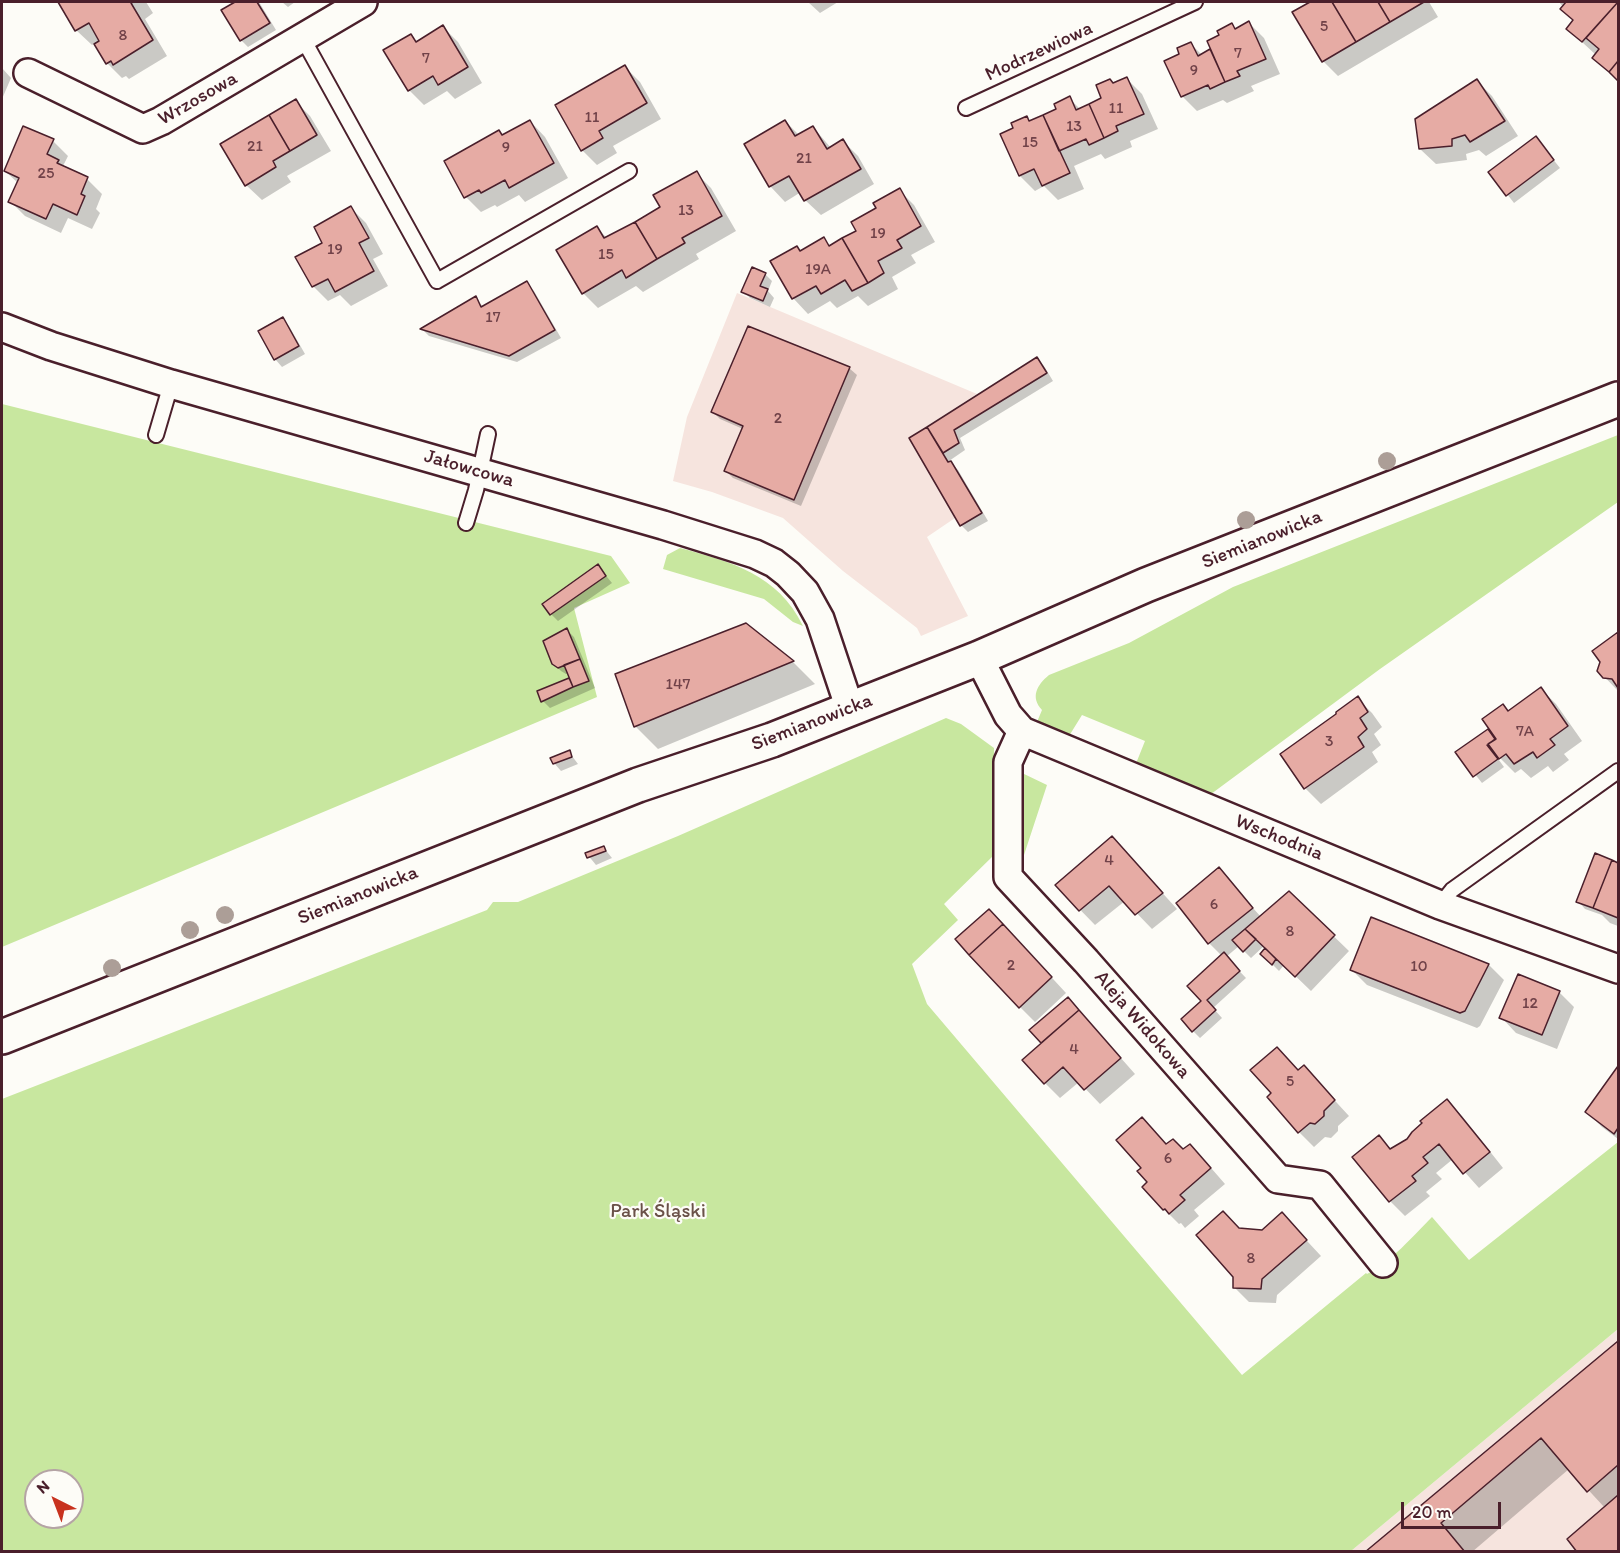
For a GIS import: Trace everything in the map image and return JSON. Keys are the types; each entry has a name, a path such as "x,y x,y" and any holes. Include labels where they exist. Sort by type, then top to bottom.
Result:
{"street":[{"name":"Wrzosowa","path":"28,73 143,129 161,122 363,2"},
{"name":"Jałowcowa","path":"2,327 51,346 171,384 742,548 774,563 797,582 805,592 820,619 850,709"},
{"name":"Siemianowicka","path":"2,1037 638,785 772,740 979,658 1146,585 1618,399"},
{"path":"979,658 1008,715 1022,731"},
{"name":"Wschodnia","path":"1022,731 1440,905 1618,969"},
{"name":"Aleja Widokowa","path":"1022,731 1008,762 1008,877 1086,961 1278,1179 1320,1185 1383,1263"}],"lane":[{"name":"Modrzewiowa","path":"966,108 1195,2"},
{"path":"302,37 436,280 629,171"},
{"path":"156,435 171,384"},
{"path":"466,523 477,490 488,434"},
{"path":"1440,905 1452,891 1618,771"}],"shaded area":[{"path":"737,293 977,394 909,438 955,518 927,537 968,616 921,636 917,628 843,571 783,518 712,492 673,481 687,417"},
{"path":"1618,1329 1618,1551 1351,1551"}],"green space":[{"path":"2,404 611,556 630,583 574,608 597,697 2,947"},
{"path":"1618,435 1618,502 1380,669 1207,797 1135,766 1145,741 1082,715 1069,736 1037,722 1042,710 1036,700 1036,691 1049,675 1129,643 1233,587"},
{"path":"680,548 735,565 767,582 793,608 803,626 793,622 764,599 663,569 667,555"},
{"name":"Park Śląski","path":"946,718 961,724 994,748 993,856 944,904 958,920 912,964 927,1004 1242,1375 1366,1273 1376,1269 1393,1256 1432,1217 1469,1260 1618,1142 1618,1329 1351,1551 2,1552 2,1099 487,910 493,902 518,902 678,836"},
{"path":"1022,773 1047,785 1022,858"}],"building":[{"path":"58,2 133,2 131,3 153,40 113,65 111,61 106,64 94,44 99,41 89,23 75,31"},
{"path":"235,2 257,2 270,23 240,41 221,10"},
{"path":"1310,2 1332,2 1356,42 1322,62 1292,12"},
{"path":"1332,2 1378,2 1390,22 1356,42"},
{"path":"1378,2 1424,2 1390,22"},
{"path":"1566,2 1618,2 1582,42 1566,29 1573,20 1560,9"},
{"path":"1618,2 1618,61 1609,72 1592,58 1599,49 1586,38"},
{"path":"1249,21 1266,59 1237,71 1240,76 1225,82 1207,41 1219,35 1217,31 1232,23 1235,29"},
{"path":"443,25 468,67 438,85 433,76 408,91 383,50 411,34 416,42"},
{"path":"1191,42 1198,56 1210,49 1225,82 1210,89 1208,85 1181,97 1164,61 1179,54 1177,48"},
{"path":"1618,61 1618,81 1609,72"},
{"path":"625,65 647,103 599,131 603,138 581,151 555,105"},
{"path":"1127,77 1144,114 1116,126 1118,131 1104,138 1089,104 1101,98 1096,85 1110,79 1113,83"},
{"path":"1477,79 1505,121 1470,142 1465,135 1452,139 1452,146 1419,149 1415,119"},
{"path":"1070,96 1076,110 1089,104 1104,138 1089,145 1086,139 1059,151 1043,115 1056,109 1054,104"},
{"path":"296,99 317,135 290,151 269,115"},
{"path":"269,115 290,151 273,161 276,167 245,186 220,144"},
{"path":"1043,115 1070,173 1042,186 1034,169 1019,176 1000,134 1013,128 1011,123 1027,116 1029,121"},
{"path":"530,120 554,163 509,188 505,180 481,193 479,190 464,198 444,161 499,130 502,135"},
{"path":"785,120 795,136 813,126 827,149 843,139 861,169 804,201 789,176 769,187 744,144"},
{"path":"23,126 54,139 47,154 59,160 57,163 88,177 81,194 85,196 77,215 53,204 46,219 8,202 19,178 4,171"},
{"path":"1536,136 1554,160 1506,196 1488,172"},
{"path":"697,171 722,216 682,238 685,243 657,259 635,222 660,207 653,195"},
{"path":"900,188 921,226 897,240 902,248 878,261 884,273 868,283 842,238 856,231 851,222 876,208 873,203"},
{"path":"351,206 369,238 359,243 374,271 335,292 328,279 312,287 295,257 322,243 314,227"},
{"path":"635,222 657,259 626,278 622,270 582,294 556,250 597,226 604,238"},
{"path":"824,237 829,246 842,238 868,283 852,291 845,280 821,294 816,286 792,299 770,261 797,246 800,251"},
{"path":"752,267 766,273 760,286 768,289 763,301 741,292"},
{"path":"527,281 555,330 509,356 420,329 476,296 481,307"},
{"path":"283,317 299,346 274,360 258,331"},
{"path":"748,326 850,367 794,500 724,471 743,426 711,412"},
{"path":"1037,357 1047,373 954,430 959,443 943,453 927,427"},
{"path":"927,427 948,462 951,461 982,513 960,526 909,438"},
{"path":"598,564 606,576 550,615 542,604"},
{"path":"746,623 794,661 634,727 615,674"},
{"path":"567,628 580,659 558,668 552,664 543,641"},
{"path":"1618,632 1618,688 1612,679 1603,678 1597,671 1600,662 1592,651"},
{"path":"580,659 589,681 573,687 564,665"},
{"path":"569,678 573,687 541,702 537,691"},
{"path":"1541,687 1568,726 1550,739 1555,745 1537,758 1533,752 1514,764 1506,754 1499,759 1488,744 1496,739 1482,719 1503,704 1508,711"},
{"path":"1358,696 1368,712 1360,718 1367,729 1358,737 1364,747 1304,789 1280,754"},
{"path":"1488,729 1495,739 1487,745 1498,759 1473,777 1455,752"},
{"path":"570,750 572,757 553,764 550,758"},
{"path":"1112,836 1163,893 1135,915 1109,886 1079,911 1055,885"},
{"path":"604,846 606,851 587,858 585,853"},
{"path":"1595,853 1612,860 1593,908 1576,902"},
{"path":"1612,860 1618,863 1618,918 1593,908"},
{"path":"1219,867 1253,908 1208,944 1176,903"},
{"path":"1289,891 1335,935 1295,977 1245,929"},
{"path":"989,909 1003,924 969,955 955,939"},
{"path":"1371,917 1489,964 1465,1011 1460,1013 1350,970"},
{"path":"1003,924 1052,977 1019,1008 969,955"},
{"path":"1245,929 1256,939 1243,952 1232,940"},
{"path":"1265,948 1276,959 1272,965 1260,954"},
{"path":"1224,952 1240,971 1207,1000 1216,1010 1192,1032 1181,1019 1201,1001 1187,986"},
{"path":"1518,974 1560,991 1542,1035 1499,1018"},
{"path":"1068,997 1079,1010 1041,1043 1029,1030"},
{"path":"1079,1010 1121,1058 1084,1090 1063,1067 1044,1084 1022,1060"},
{"path":"1277,1047 1298,1070 1304,1065 1335,1100 1324,1111 1324,1116 1315,1124 1310,1123 1298,1133 1267,1097 1271,1093 1250,1070"},
{"path":"1618,1066 1618,1128 1614,1134 1585,1112"},
{"path":"1447,1099 1490,1152 1463,1174 1439,1144 1423,1157 1428,1163 1412,1176 1416,1181 1389,1202 1352,1157 1379,1135 1390,1149 1407,1139 1422,1123 1420,1121"},
{"path":"1142,1117 1166,1144 1173,1139 1183,1149 1190,1144 1211,1168 1180,1195 1185,1200 1169,1214 1142,1187 1147,1182 1137,1171 1141,1168 1116,1140"},
{"path":"1223,1211 1239,1228 1262,1230 1282,1212 1307,1240 1262,1279 1261,1289 1233,1288 1233,1277 1196,1235"},
{"path":"1618,1341 1618,1465 1587,1492 1541,1438 1441,1523 1465,1552 1365,1552"},
{"path":"1618,1495 1618,1552 1577,1552 1567,1539"}]}
